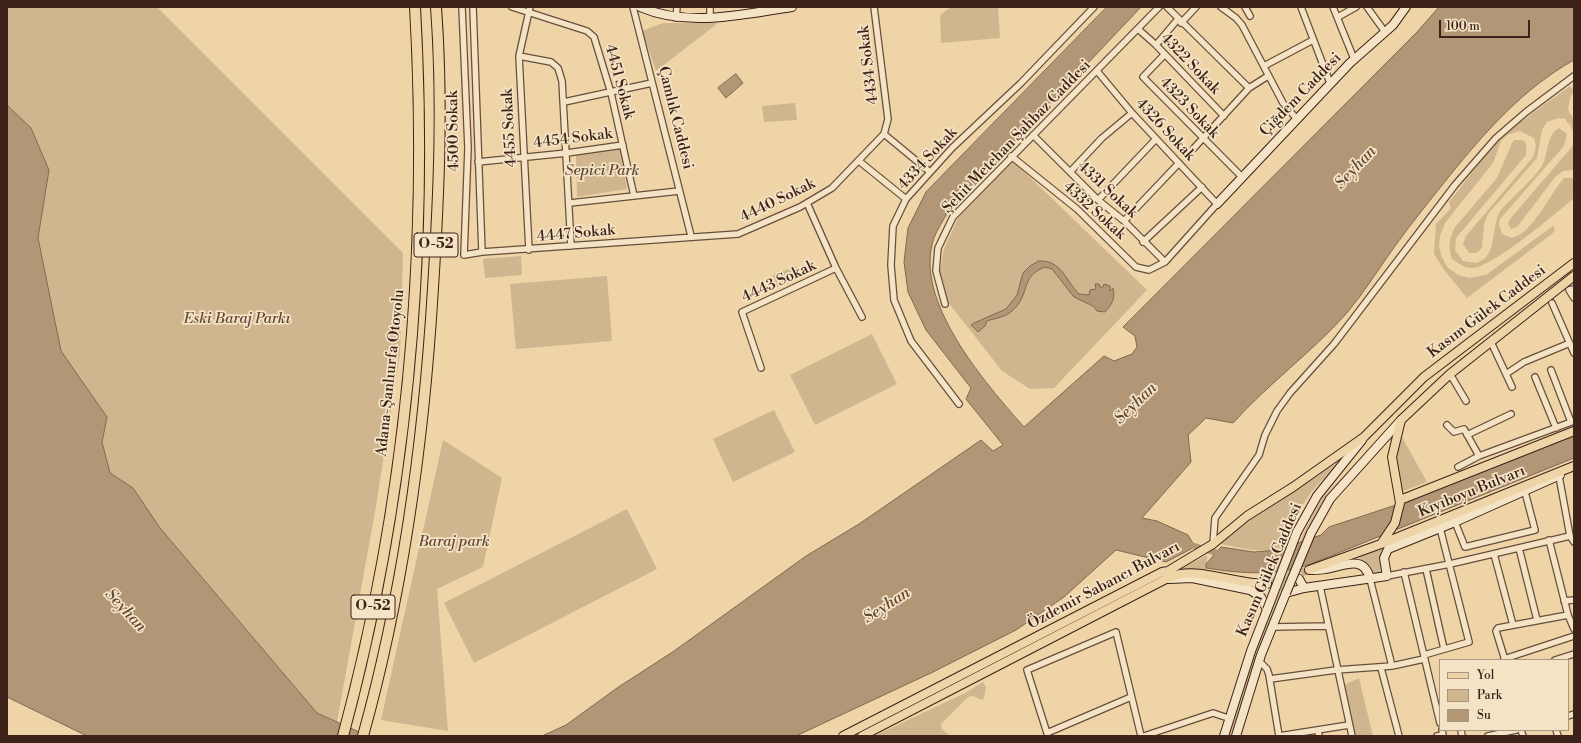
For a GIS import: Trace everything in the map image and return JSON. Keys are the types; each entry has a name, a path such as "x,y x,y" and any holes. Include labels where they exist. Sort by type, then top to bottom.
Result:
{"highway":[{"name":"Adana-Şanlıurfa Otoyolu","path":"343,736 378,583 396,477 409,372 419,210 420,126 415,7"},
{"name":"O-52","path":"363,736 398,588 416,482 428,371 438,208 441,123 440,62 436,7"}],"main road":[{"path":"642,7 676,18 710,18 792,7"},
{"name":"Çiğdem Caddesi","path":"1217,204 1330,83 1354,59 1393,25 1406,7"},
{"name":"Kasım Gülek Caddesi","path":"1224,736 1228,718 1297,532 1317,496 1364,437 1424,377 1574,263"},
{"name":"Kasım Gülek Caddesi","path":"1236,736 1259,661 1272,627 1286,593 1297,575 1310,533 1330,498 1401,420 1450,374 1574,276"},
{"path":"1370,579 1366,568 1361,564 1353,563 1325,570 1309,570 1381,544 1391,532 1400,501 1392,457 1401,420"},
{"name":"Kıyıboyu Bulvarı","path":"1400,501 1574,430"},
{"name":"Özdemir Sabancı Bulvarı","path":"843,736 1162,572 1168,571 1213,544 1247,516 1293,487 1364,437"},
{"name":"Kıyıboyu Bulvarı","path":"1381,544 1574,466"},
{"path":"1286,593 1304,588 1387,576 1384,558 1388,549 1455,522 1574,470"},
{"name":"Özdemir Sabancı Bulvarı","path":"862,736 1166,579 1180,574 1195,574 1251,584 1267,584"},
{"path":"1297,575 1304,588"},
{"path":"1166,579 1192,578 1250,590 1261,597 1267,610"}],"street":[{"name":"4500 Sokak","path":"462,7 468,148 464,255"},
{"path":"473,7 482,252"},
{"name":"4451 Sokak","path":"512,7 530,9 587,31 594,37 610,93 634,196"},
{"name":"Çamlık Caddesi","path":"633,7 691,236"},
{"path":"676,18 677,7"},
{"path":"710,7 710,18"},
{"name":"4434 Sokak","path":"874,7 888,119"},
{"name":"4334 Sokak","path":"959,404 911,341 894,300 891,265 893,226 906,199 952,148 1021,83 1094,7"},
{"name":"Şehit Metehan Şahbaz Caddesi","path":"945,304 936,270 938,248 953,217 1011,156 1159,7"},
{"path":"1167,7 1249,88"},
{"path":"1156,45 1196,7"},
{"path":"1221,7 1236,18 1242,25 1283,103 1296,118"},
{"path":"1246,7 1250,16"},
{"path":"1301,7 1330,83"},
{"path":"1333,7 1354,59"},
{"path":"1338,17 1356,7"},
{"path":"1367,7 1385,32"},
{"name":"4455 Sokak","path":"529,250 519,56 530,9"},
{"name":"4322 Sokak","path":"1138,29 1156,45 1224,116"},
{"path":"1264,66 1313,40"},
{"name":"4323 Sokak","path":"1164,55 1143,77 1202,139 1242,177"},
{"path":"519,56 551,62 558,68 562,81 572,246"},
{"name":"4326 Sokak","path":"1096,71 1132,113 1217,204"},
{"path":"1194,148 1249,88 1268,76"},
{"path":"1213,544 1215,518 1259,455 1265,435 1277,411 1290,393 1334,344 1455,185 1496,138 1526,112 1574,76"},
{"path":"564,102 652,83"},
{"path":"1070,172 1102,138 1132,113"},
{"name":"4440 Sokak","path":"691,236 738,234 807,203 832,188 859,161 884,134 888,119"},
{"path":"884,134 930,172"},
{"name":"4331 Sokak","path":"1033,135 1098,200 1124,221 1143,242 1165,262"},
{"path":"1098,200 1156,139"},
{"name":"4454 Sokak","path":"478,162 567,154 623,145"},
{"name":"4332 Sokak","path":"1011,156 1077,209 1136,267 1149,270 1165,262"},
{"path":"859,161 906,199"},
{"path":"1124,221 1180,164"},
{"path":"1143,242 1202,187"},
{"path":"570,203 679,191"},
{"path":"807,203 836,268 862,317"},
{"path":"1165,262 1217,204"},
{"name":"4447 Sokak","path":"464,255 482,252 529,250 691,236"},
{"name":"4443 Sokak","path":"760,368 742,312 836,268"},
{"path":"1574,289 1569,290 1574,298"},
{"path":"1552,303 1571,340 1574,353"},
{"path":"1506,374 1524,362 1571,340"},
{"path":"1491,342 1512,387"},
{"path":"1458,467 1479,456 1573,421 1551,370"},
{"path":"1450,374 1466,401"},
{"path":"1535,377 1556,428"},
{"path":"1467,435 1511,414"},
{"path":"1447,425 1454,432 1464,430 1479,456"},
{"path":"1559,476 1570,536 1574,542"},
{"path":"1455,522 1465,547 1535,530 1525,492"},
{"path":"1270,679 1336,670 1381,668 1392,666 1469,642 1440,528"},
{"path":"1387,576 1450,564 1570,536"},
{"path":"1549,540 1564,601 1574,629"},
{"path":"1519,548 1537,620"},
{"path":"1494,554 1513,625"},
{"path":"1426,569 1444,649"},
{"path":"1404,572 1439,719"},
{"path":"1370,579 1392,666"},
{"path":"1320,586 1336,670 1352,736"},
{"path":"1564,601 1574,600"},
{"path":"1568,615 1500,627 1496,631 1505,659 1574,636"},
{"path":"1272,627 1327,626"},
{"path":"1131,697 1047,733 1027,670 1116,632 1141,736"},
{"path":"1559,659 1574,654"},
{"path":"1259,661 1267,669 1270,679 1279,736 1349,725"},
{"path":"1381,668 1399,736"},
{"path":"1144,736 1213,713 1228,718"},
{"path":"1318,730 1319,736"},
{"path":"1437,736 1443,735 1442,731"},
{"path":"1488,736 1511,731"}],"green space":[{"name":"Eski Baraj Parkı","path":"7,7 157,7 403,253 400,353 376,506 337,722 317,713 160,528 133,488 110,473 102,442 107,417 61,351 38,238 49,170 31,128 7,105"},
{"path":"951,7 998,7 1000,38 941,43 940,15"},
{"path":"663,23 718,23 656,71 642,31"},
{"path":"1570,86 1574,91 1570,98 1568,110 1574,119 1574,134 1566,119 1558,118 1547,122 1542,130 1537,158 1488,214 1484,224 1482,248 1476,253 1469,253 1463,244 1466,236 1533,157 1536,146 1534,138 1520,131 1507,135 1501,141 1493,163 1445,223 1440,236 1439,246 1441,255 1447,267 1458,275 1469,278 1486,275 1553,226 1555,229 1553,233 1467,298 1445,271 1434,254 1436,224 1451,208 1449,202 1492,147 1508,131"},
{"path":"795,103 797,120 764,122 762,106"},
{"path":"1559,128 1567,134 1564,146 1500,219 1499,224 1502,234 1512,238 1527,228 1541,212 1564,178 1574,178 1574,198 1539,227 1493,260 1480,266 1468,268 1452,259 1450,243 1451,235 1455,227 1497,178 1514,140 1523,140 1526,144 1526,155 1456,238 1455,250 1463,261 1477,263 1487,256 1490,251 1496,222 1500,211 1539,170 1545,160 1550,139"},
{"path":"1574,142 1574,170 1563,171 1556,176 1517,227 1511,229 1508,224 1510,219 1571,148"},
{"name":"Sepici Park","path":"620,148 627,189 577,197 576,154"},
{"path":"1013,161 1147,290 1054,388 1030,389 1002,371 948,302 939,275 944,249 958,218"},
{"path":"521,256 522,275 485,278 483,259"},
{"path":"796,266 800,277 777,287 773,275"},
{"path":"1574,271 1574,274 1433,386 1328,494 1310,525 1296,557 1257,657 1231,736 1228,736 1259,641 1305,530 1322,498 1431,385 1452,366"},
{"path":"607,276 612,341 516,349 510,284"},
{"path":"872,334 897,384 815,425 790,375"},
{"path":"774,410 795,452 733,482 713,439"},
{"path":"1402,437 1427,482 1403,491 1400,487 1395,455"},
{"name":"Baraj park","path":"443,440 502,478 483,567 437,589 448,731 381,720"},
{"path":"1340,461 1312,491 1302,506 1282,547 1259,550 1220,544 1249,521"},
{"path":"627,509 657,569 474,663 444,603"},
{"path":"1382,547 1381,557 1385,571 1374,574 1358,556"},
{"path":"1207,555 1206,571 1189,569 1178,572 1113,604"},
{"path":"1359,678 1373,736 1354,736 1342,686"},
{"path":"983,682 986,687 984,698 982,700 973,696 968,697 941,724 942,729 950,736 874,736 965,693"}],"water":[{"name":"Seyhan","path":"1107,7 1141,7 948,211 934,238 930,262 933,288 943,314 956,340 973,365 1024,427 1104,356 1114,361 1132,354 1137,347 1135,336 1123,327 1417,32 1439,7 1574,7 1574,60 1539,83 1507,111 1478,142 1395,246 1353,306 1333,328 1260,395 1233,423 1206,418 1188,435 1191,462 1142,518 1157,521 1188,535 1194,545 1193,548 1166,562 1116,550 1064,597 1016,630 933,672 796,736 542,736 566,725 617,688 674,651 806,556 859,524 981,440 993,451 1003,445 966,399 971,388 926,330 908,292 904,262 908,228 926,192"},
{"path":"736,74 743,83 726,98 718,88"},
{"name":"Seyhan","path":"7,105 31,128 49,170 38,238 61,351 107,417 102,442 110,473 133,488 160,528 317,713 368,736 87,736 7,697"},
{"path":"1039,261 1047,262 1058,267 1079,294 1089,295 1090,290 1096,289 1095,284 1099,284 1100,287 1103,287 1104,284 1110,286 1110,291 1113,288 1114,292 1111,304 1105,312 1097,311 1093,306 1074,297 1052,269 1045,267 1037,271 1028,281 1022,298 1013,310 1004,316 987,321 985,326 978,332 971,325 1006,309 1017,295 1023,273 1030,266"},
{"path":"1574,433 1574,458 1311,564 1284,571 1259,573 1233,572 1206,568 1206,564 1221,547 1254,552 1278,550 1321,535 1329,527 1393,506"}],"waterway":[{"path":"1187,544 1224,555"}],"tunnel":[{"path":"1267,584 1309,570"}]}
